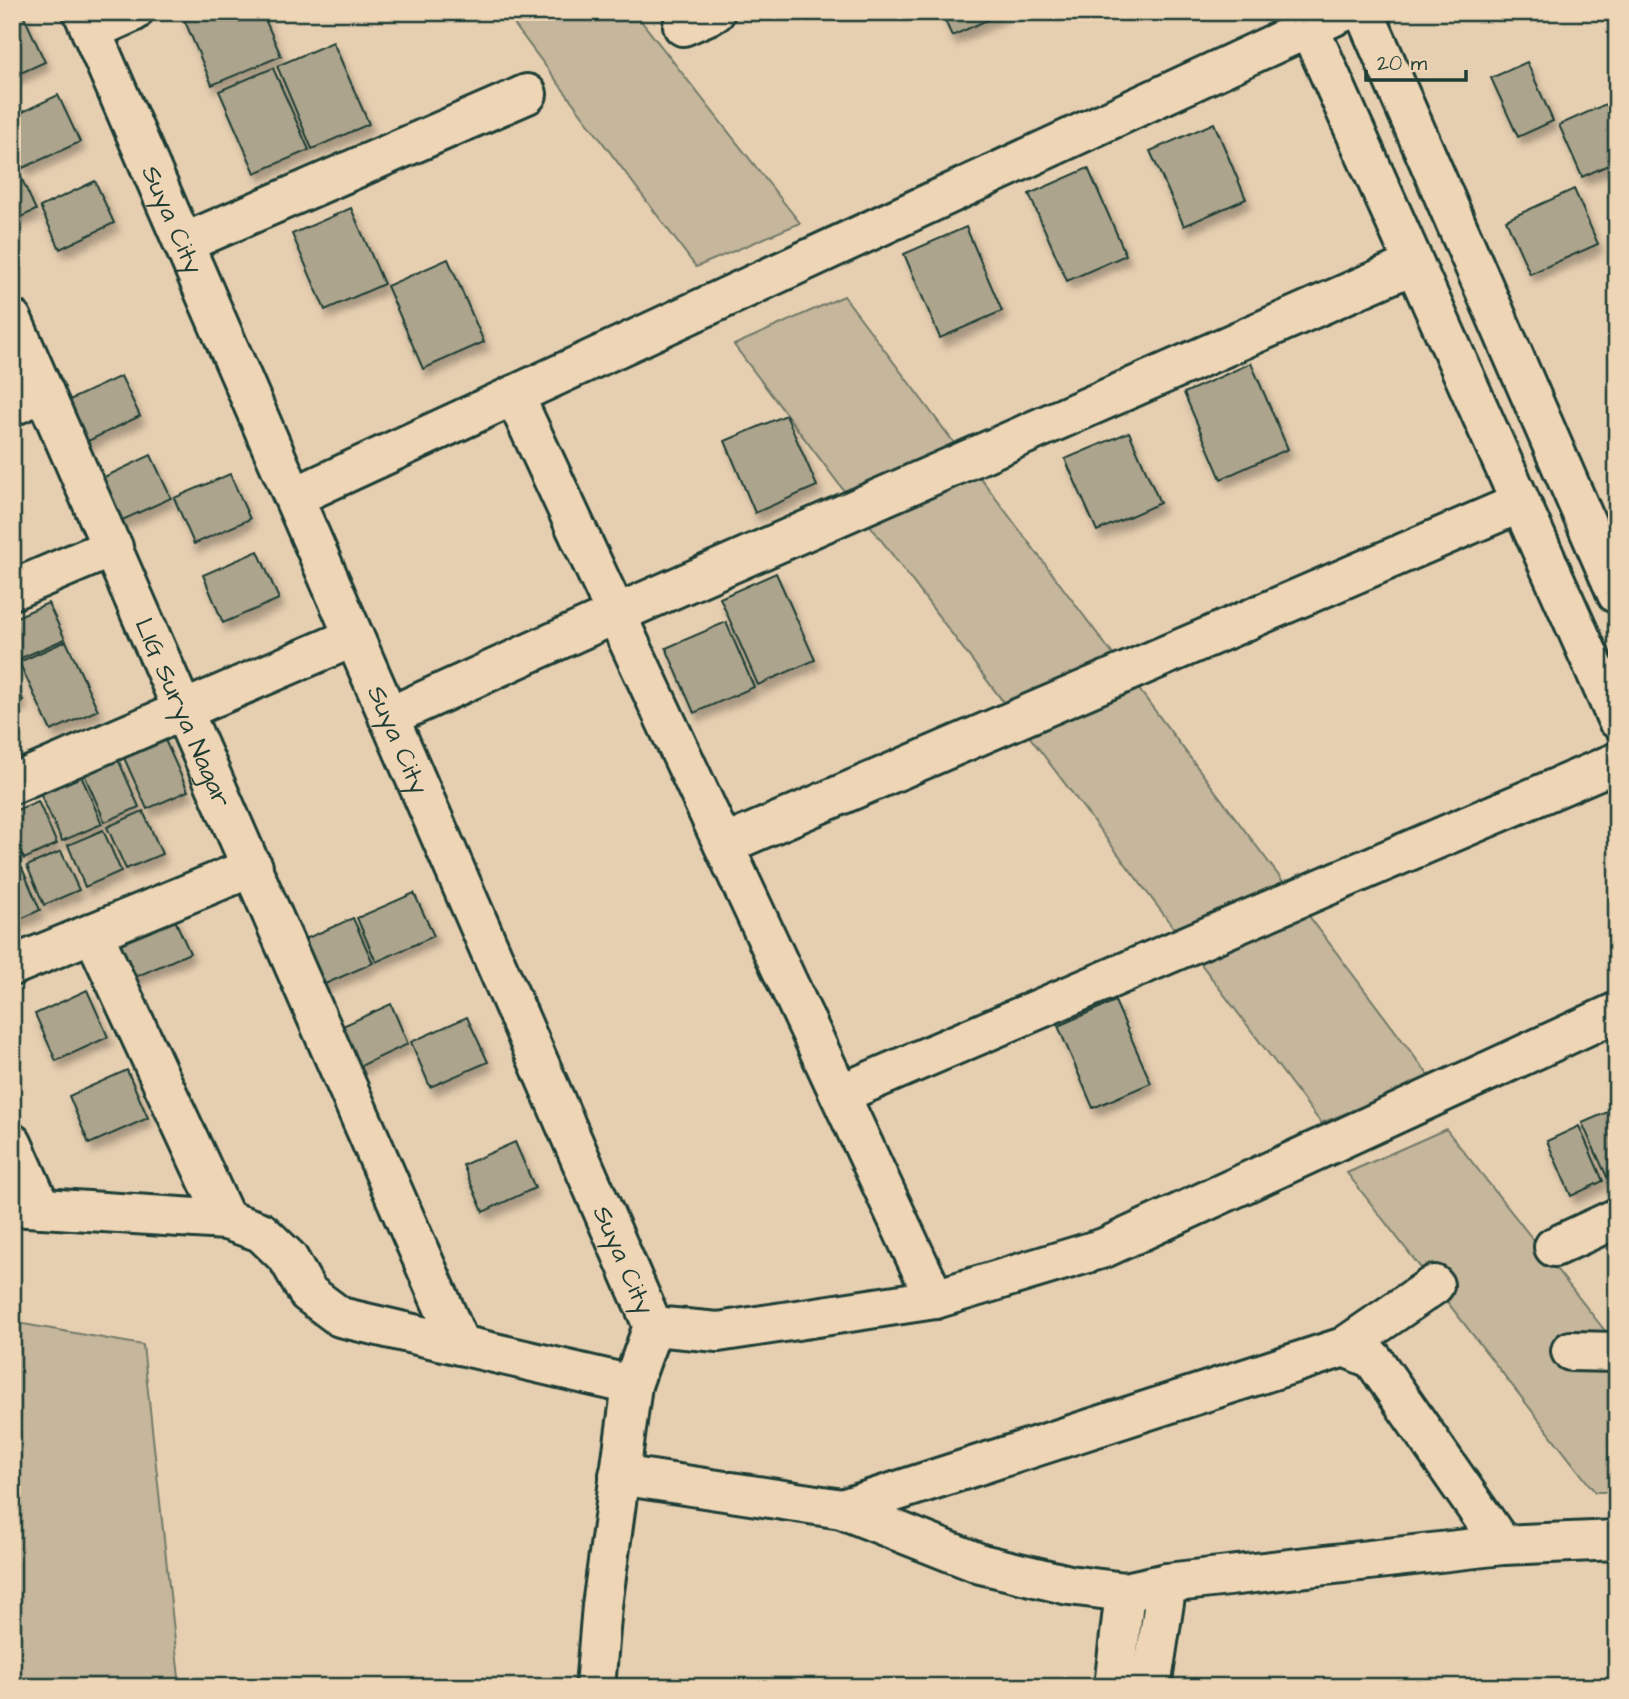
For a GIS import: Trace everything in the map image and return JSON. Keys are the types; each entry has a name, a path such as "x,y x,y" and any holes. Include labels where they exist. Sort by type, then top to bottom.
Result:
{"street":[{"path":"87,22 133,12"},
{"path":"1364,12 1617,594"},
{"path":"294,497 1318,17 1414,264 1617,719"},
{"name":"Suya City","path":"87,22 653,1326 632,1385 595,1687"},
{"path":"184,243 527,94"},
{"path":"388,717 616,614 1414,264"},
{"name":"LIG Surya Nagar","path":"12,319 28,399 113,547 460,1345"},
{"path":"514,395 935,1299"},
{"path":"724,845 1520,503"},
{"path":"12,590 113,547"},
{"path":"12,784 354,637"},
{"path":"840,1094 1617,762"},
{"path":"12,966 253,867"},
{"path":"93,933 226,1220"},
{"path":"653,1326 718,1332 935,1299 1104,1248 1617,1012"},
{"path":"12,1143 27,1207 226,1220 261,1232 288,1258 308,1293 340,1317 632,1385"},
{"path":"1554,1247 1617,1218"},
{"path":"842,1509 1344,1347 1434,1285"},
{"path":"1344,1347 1373,1359 1502,1545"},
{"path":"1571,1351 1617,1352"},
{"path":"619,1475 842,1509 981,1564 1069,1584 1125,1591 1167,1583 1502,1545 1617,1540"},
{"path":"1152,1687 1167,1583"},
{"path":"1114,1687 1125,1591"}],"shaded area":[{"path":"505,12 634,12 800,223 696,267"},
{"path":"844,296 1432,1080 1321,1123 734,345"},
{"path":"1446,1129 1617,1346 1617,1492 1595,1492 1347,1173"},
{"path":"12,1322 143,1345 180,1687 12,1687"}],"building":[{"path":"22,12 45,62 12,77 12,17"},
{"path":"181,12 262,12 281,56 212,85"},
{"path":"941,12 1005,12 952,36"},
{"path":"333,42 369,124 312,149 277,66"},
{"path":"1527,62 1553,121 1518,137 1491,78"},
{"path":"273,68 309,150 255,173 219,91"},
{"path":"58,95 80,142 23,168 12,146 12,117"},
{"path":"1617,99 1617,161 1582,177 1559,125"},
{"path":"1214,123 1246,199 1184,226 1150,151"},
{"path":"1088,168 1126,255 1067,281 1029,194"},
{"path":"19,173 36,210 12,221 12,176"},
{"path":"95,181 114,223 60,249 40,207"},
{"path":"1574,189 1598,244 1530,274 1506,220"},
{"path":"351,208 384,284 325,310 292,234"},
{"path":"966,227 1002,311 940,338 904,254"},
{"path":"448,259 484,342 423,369 387,286"},
{"path":"1251,363 1288,449 1221,479 1184,393"},
{"path":"121,376 140,416 84,443 65,402"},
{"path":"786,415 817,486 755,513 725,441"},
{"path":"1129,432 1160,503 1097,531 1065,459"},
{"path":"151,455 171,498 118,522 98,480"},
{"path":"230,474 250,519 194,544 174,498"},
{"path":"258,551 279,599 223,623 203,575"},
{"path":"776,573 815,660 758,685 720,598"},
{"path":"48,603 65,639 12,662 12,619"},
{"path":"726,622 754,687 694,713 666,648"},
{"path":"66,641 98,710 51,731 19,662"},
{"path":"12,678 23,700 12,705"},
{"path":"161,731 188,791 147,809 120,749"},
{"path":"118,759 139,807 105,822 84,774"},
{"path":"80,773 102,824 62,841 39,791"},
{"path":"38,801 57,844 24,859 12,833 12,812"},
{"path":"143,811 162,854 126,869 107,827"},
{"path":"103,830 121,871 85,887 68,845"},
{"path":"61,851 79,890 44,905 27,866"},
{"path":"22,868 40,910 12,923 12,872"},
{"path":"414,893 434,936 376,962 357,918"},
{"path":"170,909 190,953 131,979 111,935"},
{"path":"353,918 373,963 316,988 296,943"},
{"path":"87,990 108,1037 56,1061 35,1014"},
{"path":"1115,1001 1151,1083 1093,1108 1058,1026"},
{"path":"391,1004 408,1044 352,1070 334,1030"},
{"path":"467,1017 488,1062 430,1087 411,1042"},
{"path":"127,1070 148,1118 89,1144 69,1096"},
{"path":"1617,1108 1617,1173 1607,1177 1582,1123"},
{"path":"1579,1126 1603,1181 1571,1196 1547,1141"},
{"path":"515,1142 535,1188 483,1212 463,1165"}]}
